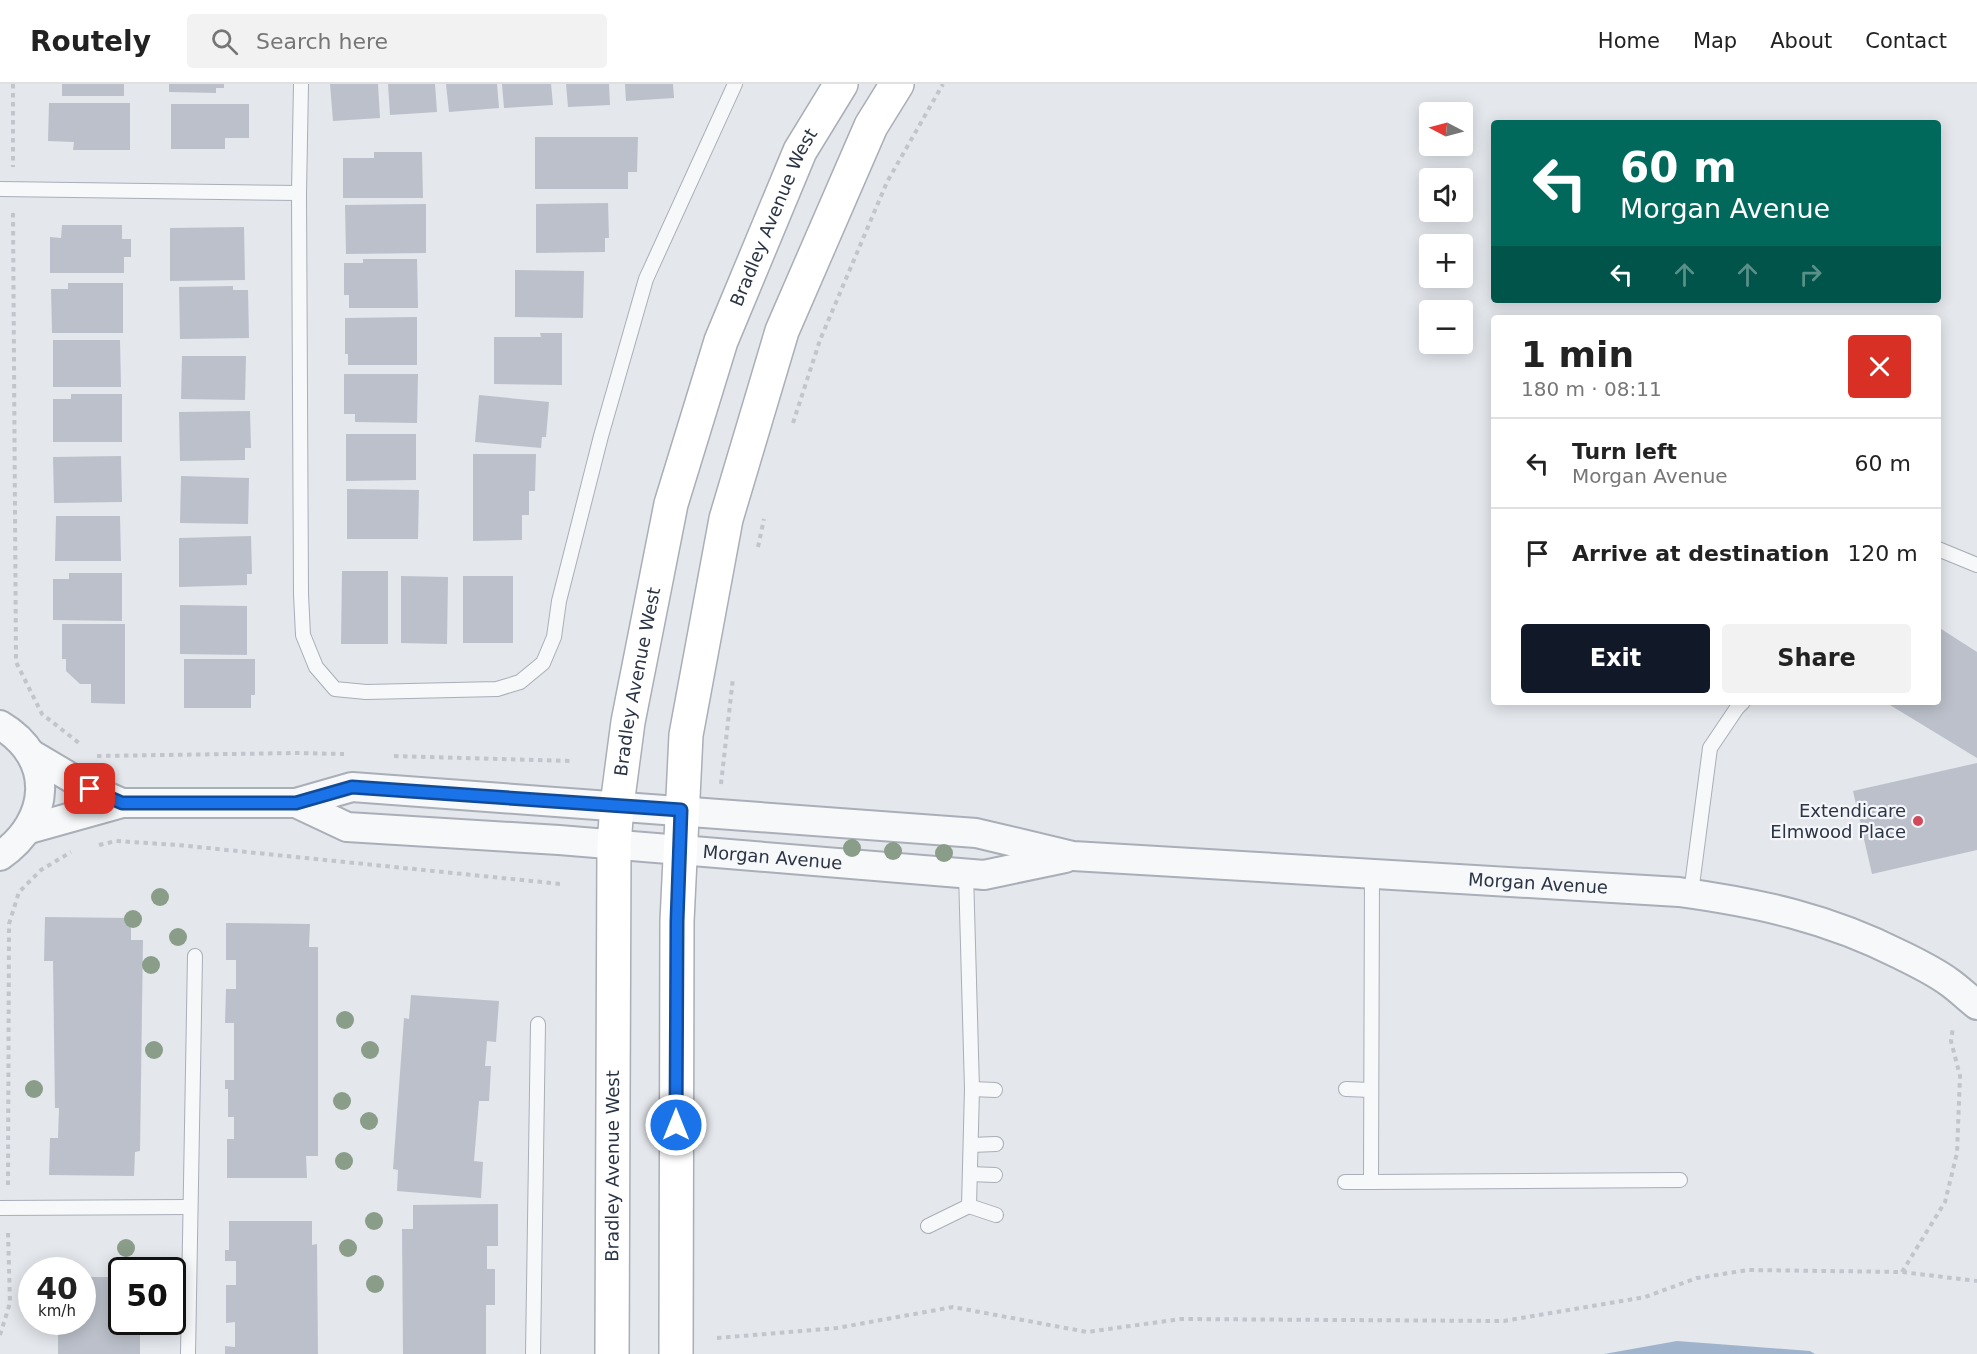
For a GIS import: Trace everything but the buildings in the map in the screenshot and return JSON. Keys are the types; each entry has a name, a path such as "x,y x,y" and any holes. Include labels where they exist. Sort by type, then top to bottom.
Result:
{"main road":[{"name":"Bradley Avenue West","path":"612,1354 614,844 628,722 671,504 721,341 800,151 841,84"},
{"path":"676,1354 676,932 686,735 726,519 782,332 871,126 897,84"}],"street":[{"path":"2,856 17,844 29,829 37,811 40,792 38,772 31,754 4,723"},
{"name":"Morgan Avenue","path":"31,754 90,789 122,803"},
{"name":"Morgan Avenue","path":"29,829 122,803 296,803 352,787 976,833 1073,856 1691,893 1741,900 1785,910 1853,933 1918,963 1949,982 1973,1002"},
{"name":"Morgan Avenue","path":"296,803 347,827 614,844 984,875 1073,856"}],"lane":[{"path":"301,84 300,582 303,635 316,667 335,689 366,692 497,689 520,682 543,663 554,637 559,601 601,436 646,279 735,84"},
{"path":"7,189 299,193"},
{"path":"1941,550 1977,565"},
{"path":"1691,893 1710,748 1741,705"},
{"path":"966,873 972,1089 969,1206"},
{"path":"1371,1182 1372,874"},
{"path":"188,1354 195,956"},
{"path":"533,1354 538,1024"},
{"path":"972,1089 995,1090"},
{"path":"1346,1089 1371,1090"},
{"path":"971,1145 996,1144"},
{"path":"970,1174 995,1175"},
{"path":"1345,1182 1680,1180"},
{"path":"928,1226 969,1206 996,1215"},
{"path":"4,1208 190,1207"}],"path":[{"path":"13,84 7,189 16,662 42,714 87,749"},
{"path":"792,426 820,340 887,182 944,84"},
{"path":"756,558 765,513"},
{"path":"718,813 734,671"},
{"path":"96,756 344,754"},
{"path":"392,756 570,761"},
{"path":"95,846 116,841 178,845 561,884"},
{"path":"0,1335 10,1303 4,1208 9,924 19,892 41,870 75,850"},
{"path":"1902,1272 1945,1202 1958,1153 1960,1076 1951,1041 1955,1021 1973,1002"},
{"path":"717,1338 837,1328 953,1306 1087,1332 1182,1319 1504,1321 1645,1297 1697,1278 1748,1270 1902,1272 1977,1281"}],"water":[{"path":"1677,1341 1810,1351 1815,1354 1604,1354"}],"place":[{"name":"Extendicare Elmwood Place","path":"1918,821"}],"route":[{"path":"90,789 122,803 296,803 352,787 681,810 677,921 676,1125"}]}
